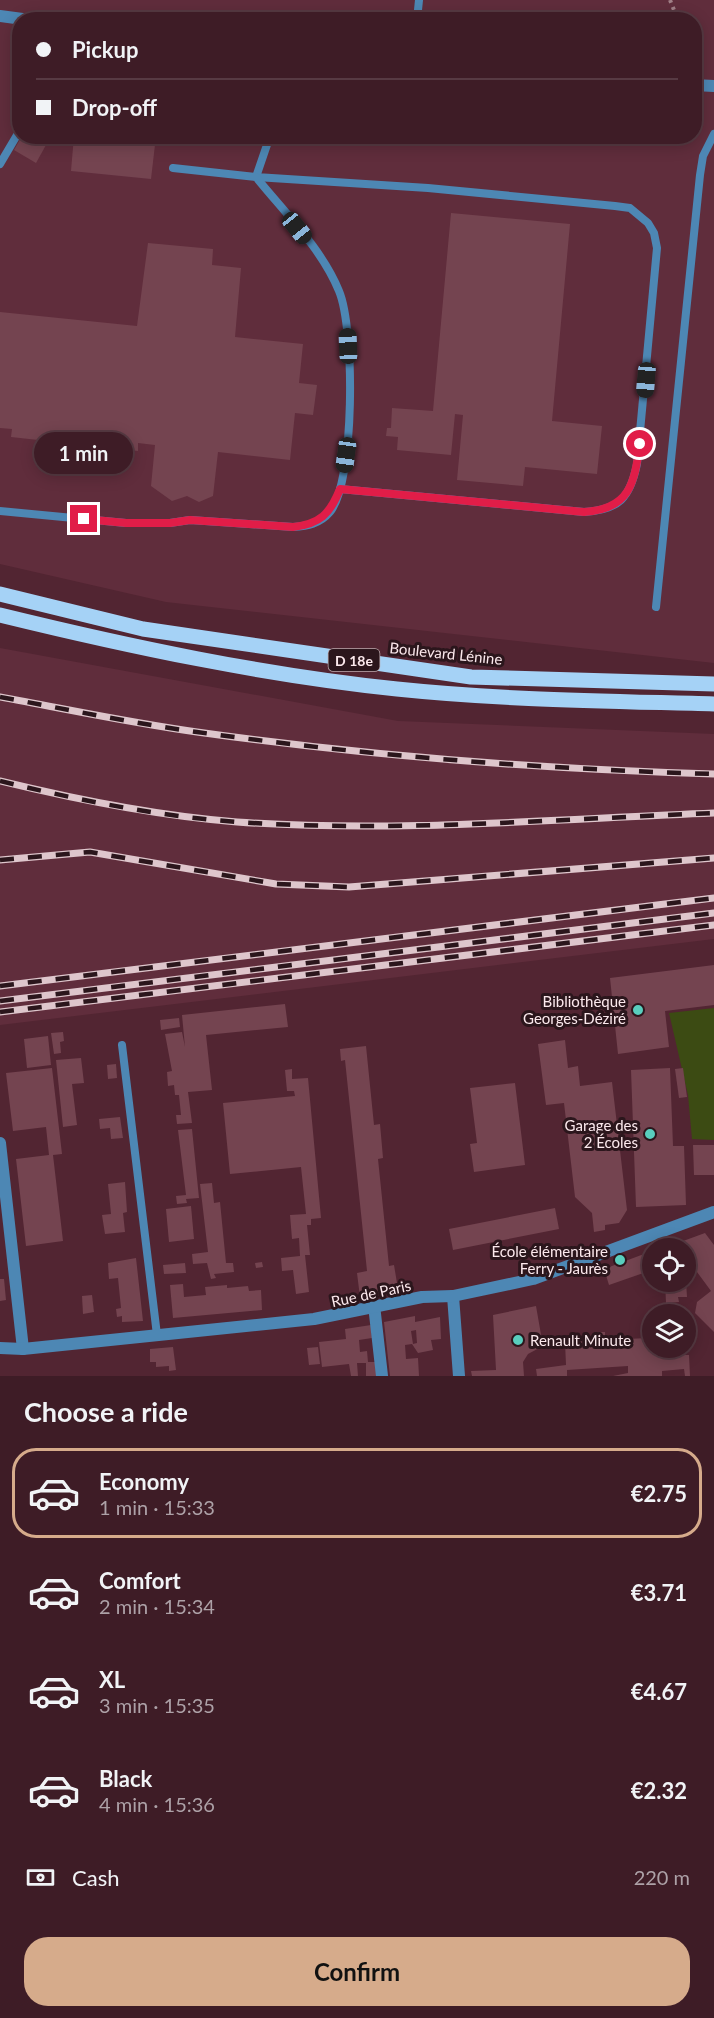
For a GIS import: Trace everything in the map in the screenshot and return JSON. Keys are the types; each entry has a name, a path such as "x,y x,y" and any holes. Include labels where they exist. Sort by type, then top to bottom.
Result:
{"main road":[{"name":"Boulevard Lénine","path":"0,594 143,629 471,677 714,684"},
{"name":"D 18e","path":"0,615 201,660 394,689 473,696 714,704"}],"street":[{"path":"0,1143 22,1349"},
{"name":"Rue de Paris","path":"0,1348 22,1349 314,1319 345,1315 374,1305 422,1297 453,1296 533,1279 714,1212"},
{"path":"453,1296 459,1376"},
{"path":"374,1305 382,1376"}],"lane":[{"path":"656,607 700,176 703,156 714,134"},
{"path":"0,164 12,144"},
{"path":"256,177 265,144"},
{"path":"173,168 256,177 428,188 623,207 640,214 654,233 657,269 637,464 633,482 626,496 616,505 602,511 584,512 340,489"},
{"path":"0,511 126,523 170,523 190,520 293,527 309,525 321,520 331,510 340,489 348,439 350,408 347,326 340,293 324,262 256,177"},
{"path":"122,1045 157,1335"}],"shaded area":[{"path":"0,0 714,0 714,663 166,602 0,564"},
{"path":"0,648 398,721 714,734 714,939 0,1025"}],"green space":[{"path":"714,1008 714,1140 692,1139 688,1095 669,1013"}],"building":[{"path":"17,144 47,144 36,163 14,150"},
{"path":"73,144 155,144 151,179 71,171"},
{"path":"451,213 570,224 552,421 602,426 597,474 525,467 523,486 457,480 463,415 455,414 451,455 397,450 398,437 386,436 387,428 391,428 392,408 433,411"},
{"path":"148,243 213,249 212,265 241,268 235,337 303,344 299,383 317,385 313,415 295,413 290,460 218,452 213,496 199,502 187,496 172,501 151,486 155,445 138,443 138,451 11,437 12,429 0,428 0,312 137,326"},
{"path":"714,965 714,1005 665,1011 669,1047 618,1054 610,978"},
{"path":"285,1004 288,1027 206,1035 212,1090 188,1092 192,1123 177,1124 176,1115 181,1115 179,1095 175,1095 174,1085 168,1086 167,1072 172,1071 165,1034 182,1032 185,1047 182,1015"},
{"path":"179,1018 180,1027 161,1030 160,1020"},
{"path":"63,1032 64,1041 60,1042 61,1053 54,1054 51,1033"},
{"path":"48,1036 51,1065 27,1068 24,1039"},
{"path":"565,1040 568,1068 578,1066 580,1086 612,1082 627,1210 619,1223 605,1225 605,1230 594,1232 592,1213 575,1197 564,1103 546,1105 538,1044"},
{"path":"366,1046 374,1125 380,1124 383,1158 378,1159 389,1266 394,1265 398,1289 360,1297 357,1273 367,1271 345,1060 341,1061 340,1049"},
{"path":"81,1058 84,1083 72,1084 77,1125 63,1127 56,1060"},
{"path":"116,1064 117,1078 108,1079 107,1065"},
{"path":"52,1068 62,1154 53,1155 63,1241 26,1246 16,1159 49,1155 46,1127 13,1131 6,1073"},
{"path":"670,1068 673,1146 684,1146 686,1205 636,1207 631,1070"},
{"path":"683,1068 687,1097 679,1098 675,1069"},
{"path":"292,1069 292,1079 308,1078 321,1218 311,1219 311,1225 307,1225 310,1255 305,1255 309,1292 296,1294 293,1270 282,1271 281,1258 300,1256 299,1238 292,1239 290,1215 306,1214 301,1167 230,1174 223,1103 295,1096 294,1091 287,1091 285,1070"},
{"path":"515,1083 525,1165 474,1172 470,1144 477,1143 470,1088"},
{"path":"120,1117 123,1138 111,1139 110,1128 100,1129 99,1119"},
{"path":"192,1129 199,1198 186,1199 187,1203 177,1204 176,1196 186,1195 178,1130"},
{"path":"693,1145 714,1145 714,1175 694,1175"},
{"path":"125,1182 127,1212 123,1213 125,1232 105,1234 102,1215 111,1214 108,1184"},
{"path":"212,1183 214,1203 220,1202 226,1263 233,1263 234,1272 214,1274 216,1278 211,1279 207,1263 193,1264 192,1254 208,1252 200,1184"},
{"path":"191,1206 194,1239 169,1242 166,1209"},
{"path":"555,1208 559,1229 453,1250 449,1229"},
{"path":"705,1233 714,1245 714,1332 696,1314 697,1302 711,1291 696,1271 696,1238 691,1238"},
{"path":"642,1255 642,1273 609,1285 604,1269"},
{"path":"136,1258 143,1321 122,1322 122,1316 117,1317 116,1309 121,1308 118,1278 109,1279 108,1263"},
{"path":"262,1262 263,1267 256,1268 255,1263"},
{"path":"185,1263 186,1273 164,1274 163,1265"},
{"path":"0,1279 4,1279 6,1300 0,1301"},
{"path":"183,1284 184,1297 206,1295 205,1287 227,1285 227,1288 248,1286 249,1291 261,1290 262,1310 173,1318 170,1285"},
{"path":"666,1292 687,1292 687,1297 678,1297 679,1302 666,1303"},
{"path":"92,1295 94,1312 83,1314 82,1296"},
{"name":"Renault Minute","path":"536,1306 543,1346 528,1354 523,1362 524,1376 472,1376 471,1371 496,1370 493,1315"},
{"path":"415,1316 415,1322 440,1317 441,1339 431,1340 433,1350 418,1353 412,1344 405,1345 406,1359 418,1358 419,1376 390,1376 384,1322","holes":["416,1330 417,1343 413,1344 411,1331"]},
{"path":"371,1325 372,1338 359,1340 360,1352 367,1351 368,1362 375,1362 377,1376 366,1376 366,1363 357,1363 358,1376 351,1376 349,1364 322,1367 319,1342 346,1339 345,1329"},
{"path":"597,1332 605,1332 605,1336 626,1335 627,1339 642,1338 642,1358 689,1358 690,1376 685,1376 684,1369 662,1371 662,1376 613,1376 628,1373 628,1366 567,1370 567,1376 537,1376 536,1369 566,1365 565,1342 598,1337"},
{"path":"173,1347 176,1370 169,1371 169,1366 156,1367 156,1362 150,1362 150,1349"},
{"path":"318,1347 320,1364 309,1365 307,1348"}],"railway":[{"path":"0,697 172,728 390,755 585,769 714,774"},
{"path":"0,781 88,801 147,811 237,822 296,825 416,826 714,813"},
{"path":"0,860 90,852 276,884 349,887 714,858"},
{"path":"0,986 714,898"},
{"path":"0,1001 714,913"},
{"path":"0,1012 714,925"}],"place":[{"name":"Bibliothèque Georges-Déziré","path":"638,1010"},
{"name":"Garage des 2 Écoles","path":"650,1134"},
{"name":"École élémentaire Ferry - Jaurès","path":"620,1260"},
{"name":"Renault Minute","path":"518,1340"}],"route":[{"path":"84,519 126,523 170,523 190,520 293,527 309,525 321,520 331,510 340,489 403,493 584,512 602,511 616,505 626,496 633,482 640,444"}]}
